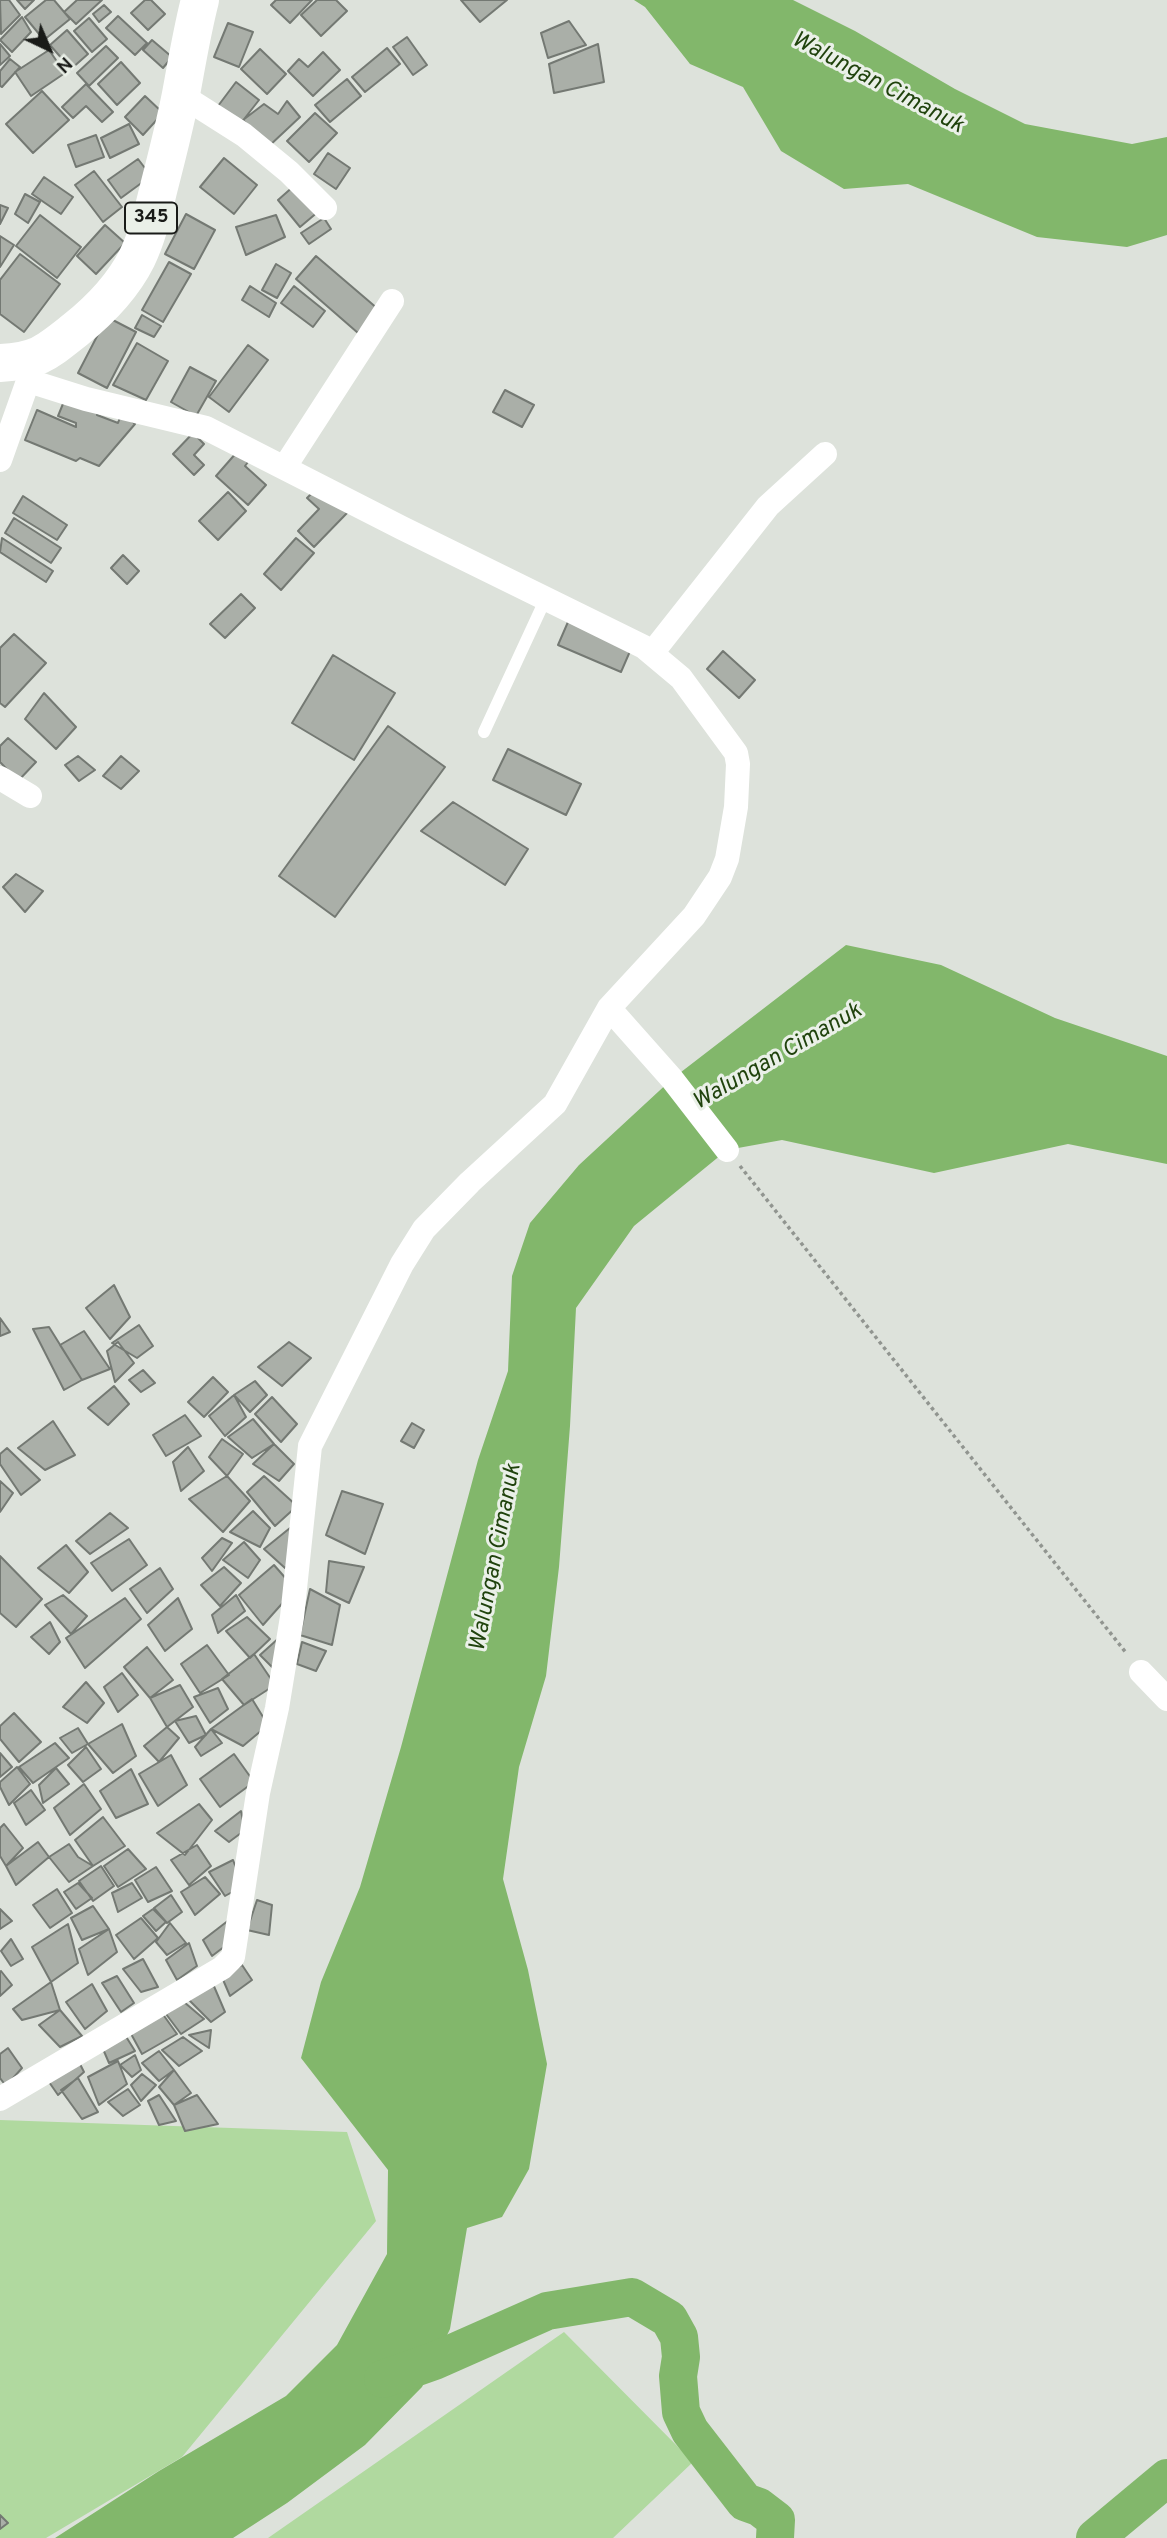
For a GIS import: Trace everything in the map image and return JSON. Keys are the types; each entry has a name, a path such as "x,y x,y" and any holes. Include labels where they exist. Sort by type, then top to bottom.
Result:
{"main road":[{"name":"345","path":"21,368 94,315 136,260 146,236 181,95 190,35 200,0"}],"street":[{"path":"181,95 244,135 289,172 325,208"},
{"path":"284,468 392,301"},
{"path":"0,460 21,368 86,399 206,428 652,653 681,678 697,697 736,753 738,764 736,807 727,859 708,896 694,916 609,1008 555,1104 470,1182 424,1229 402,1264 310,1446 292,1617 278,1708 258,1793 233,1957 222,1968 0,2099"},
{"path":"652,653 768,506 825,454"},
{"path":"0,778 30,796"},
{"path":"609,1008 671,1079 727,1150"},
{"path":"1141,1672 1167,1699"}],"lane":[{"path":"484,732 546,598"}],"path":[{"path":"727,1150 1141,1672"}],"shaded area":[{"path":"0,2120 347,2132 376,2221 182,2457 46,2538 0,2538"},
{"path":"564,2332 693,2462 613,2538 268,2538"}],"water":[{"name":"Walungan Cimanuk","path":"634,0 793,0 855,31 955,89 1025,124 1132,144 1167,137 1167,235 1127,247 1037,237 908,184 844,189 781,151 743,87 690,64 645,7"},
{"name":"Walungan Cimanuk","path":"846,945 941,965 1055,1018 1167,1056 1167,1164 1068,1144 934,1173 782,1140 727,1150 634,1226 576,1308 559,1567 546,1676 519,1767 503,1879 528,1970 547,2064 529,2169 502,2217 467,2228 450,2329 422,2387 365,2445 287,2503 233,2538 55,2538 159,2471 286,2396 337,2345 387,2254 388,2170 301,2058 321,1982 360,1887 401,1747 478,1460 508,1371 512,1276 530,1223 579,1165 672,1079"}],"building":[{"path":"0,0 9,0 20,15 1,34"},
{"path":"17,0 34,0 25,9"},
{"path":"46,0 54,0 70,19 44,40 25,17"},
{"path":"77,0 102,0 76,24 64,12"},
{"path":"145,0 151,0 165,14 148,30 131,13"},
{"path":"276,0 312,0 290,23 271,5"},
{"path":"317,0 336,0 347,11 321,36 301,15"},
{"path":"461,0 507,0 480,22"},
{"path":"104,5 111,12 99,22 93,14"},
{"path":"118,16 147,43 135,55 106,28"},
{"path":"22,17 31,32 12,52 0,40"},
{"path":"89,18 107,39 92,52 74,31"},
{"path":"569,21 586,45 548,58 541,33"},
{"path":"228,23 253,32 239,67 214,57"},
{"path":"67,30 88,54 71,69 50,45"},
{"path":"407,37 427,65 413,75 393,47"},
{"path":"152,40 172,57 163,68 143,50"},
{"path":"0,44 10,56 0,65"},
{"path":"598,44 604,82 554,93 549,64"},
{"path":"106,46 118,58 89,86 77,73"},
{"path":"387,48 400,64 365,92 352,77"},
{"path":"260,49 286,74 267,94 241,69"},
{"path":"49,50 65,73 31,96 15,72"},
{"path":"323,52 340,70 313,96 288,71 299,59 308,67"},
{"path":"10,59 20,67 2,87 0,71"},
{"path":"121,62 140,83 117,105 98,84"},
{"path":"347,79 361,96 330,122 315,105"},
{"path":"236,82 259,100 241,123 218,106"},
{"path":"86,84 113,112 102,122 86,106 73,118 62,107"},
{"path":"42,91 69,120 33,153 6,124"},
{"path":"145,96 163,113 143,135 125,117"},
{"path":"287,101 300,117 268,147 243,120 264,104 278,114"},
{"path":"315,113 337,133 309,162 287,141"},
{"path":"129,124 139,144 110,158 101,138"},
{"path":"96,135 104,157 76,167 68,145"},
{"path":"328,153 350,168 336,189 314,174"},
{"path":"224,158 257,185 234,214 200,187"},
{"path":"138,159 151,176 121,198 108,180"},
{"path":"94,171 122,207 103,222 75,185"},
{"path":"44,177 73,197 61,214 32,194"},
{"path":"295,185 319,211 300,227 278,200"},
{"path":"25,194 40,202 28,223 15,214"},
{"path":"0,205 8,208 0,224"},
{"path":"186,214 215,230 194,269 165,254"},
{"path":"40,215 81,247 57,278 16,246"},
{"path":"276,215 285,237 246,255 236,227"},
{"path":"324,218 331,229 309,244 301,233"},
{"path":"105,225 125,243 96,274 77,256"},
{"path":"0,236 14,245 0,267"},
{"path":"20,254 60,284 24,332 0,314 0,280"},
{"path":"316,256 378,309 358,333 296,279"},
{"path":"169,262 191,274 163,322 142,310"},
{"path":"276,264 291,273 277,298 262,290"},
{"path":"250,286 276,303 269,317 242,300"},
{"path":"294,286 325,311 313,327 281,303"},
{"path":"142,315 161,326 154,337 135,328"},
{"path":"107,317 136,332 107,388 78,373"},
{"path":"137,343 168,361 146,400 113,385"},
{"path":"248,345 268,360 229,412 209,397"},
{"path":"190,367 216,381 196,416 171,402"},
{"path":"505,390 534,405 522,427 493,412"},
{"path":"67,394 101,407 97,415 118,423 122,412 135,424 99,466 80,458 76,461 25,440 37,410 76,427 76,423 58,416"},
{"path":"193,433 204,444 194,455 204,465 194,475 173,454"},
{"path":"237,452 248,462 245,466 266,485 248,505 216,476"},
{"path":"320,485 348,512 314,547 298,531 319,509 307,498"},
{"path":"228,492 246,511 218,540 199,521"},
{"path":"23,496 67,525 57,540 13,513"},
{"path":"14,518 61,548 51,563 5,533"},
{"path":"2,538 53,571 46,582 0,552"},
{"path":"296,538 314,553 281,590 264,574"},
{"path":"123,555 139,571 127,584 111,568"},
{"path":"241,594 255,608 225,638 210,624"},
{"path":"571,615 634,642 621,672 558,645"},
{"path":"14,634 46,663 5,707 0,703 0,648"},
{"path":"723,651 755,680 739,698 707,669"},
{"path":"333,655 395,693 354,760 292,723"},
{"path":"44,693 76,727 56,749 25,719"},
{"path":"388,726 445,767 335,917 279,876"},
{"path":"8,738 36,762 18,781 0,762 0,746"},
{"path":"508,749 581,784 566,815 493,780"},
{"path":"78,756 95,770 79,781 65,765"},
{"path":"121,756 139,771 121,789 103,776"},
{"path":"453,802 528,849 505,885 421,831"},
{"path":"16,874 43,891 25,912 3,887"},
{"path":"114,1285 130,1317 110,1339 86,1308"},
{"path":"0,1318 10,1332 0,1336"},
{"path":"139,1325 153,1346 137,1358 112,1343"},
{"path":"49,1327 82,1380 64,1390 33,1329"},
{"path":"84,1331 110,1369 82,1380 60,1345"},
{"path":"118,1342 134,1363 115,1382 107,1351"},
{"path":"289,1342 311,1358 282,1386 258,1367"},
{"path":"143,1370 155,1383 141,1392 129,1380"},
{"path":"213,1377 228,1392 204,1417 188,1402"},
{"path":"255,1381 267,1395 250,1412 234,1395"},
{"path":"114,1386 129,1404 108,1425 88,1408"},
{"path":"234,1395 246,1417 225,1436 209,1416"},
{"path":"272,1397 297,1424 281,1442 255,1414"},
{"path":"185,1415 201,1436 166,1456 153,1435"},
{"path":"253,1419 274,1444 252,1458 228,1437"},
{"path":"53,1421 75,1455 45,1470 18,1448"},
{"path":"412,1423 424,1430 414,1448 401,1441"},
{"path":"222,1439 243,1454 227,1476 209,1457"},
{"path":"274,1444 294,1464 279,1481 253,1464"},
{"path":"188,1447 204,1471 181,1491 173,1462"},
{"path":"7,1448 40,1480 21,1495 0,1464 0,1454"},
{"path":"227,1476 250,1501 223,1532 189,1499"},
{"path":"264,1476 297,1506 275,1526 247,1492"},
{"path":"0,1481 13,1493 0,1512"},
{"path":"342,1491 383,1504 365,1554 326,1535"},
{"path":"253,1511 270,1528 260,1547 230,1532"},
{"path":"110,1513 128,1528 90,1554 76,1541"},
{"path":"290,1528 304,1552 285,1568 264,1549"},
{"path":"222,1538 232,1543 212,1571 202,1558"},
{"path":"129,1539 147,1565 112,1591 91,1563"},
{"path":"244,1542 260,1560 248,1578 223,1560"},
{"path":"66,1545 88,1572 69,1593 38,1568"},
{"path":"0,1556 42,1599 16,1627 0,1613"},
{"path":"329,1561 364,1567 349,1603 326,1592"},
{"path":"274,1565 295,1589 263,1625 239,1595"},
{"path":"224,1567 241,1583 220,1606 201,1585"},
{"path":"160,1568 173,1589 147,1613 130,1589"},
{"path":"310,1589 340,1605 332,1645 300,1635"},
{"path":"63,1595 87,1616 71,1634 45,1605"},
{"path":"236,1595 245,1611 218,1633 212,1615"},
{"path":"125,1598 141,1619 85,1668 66,1638"},
{"path":"178,1598 192,1629 165,1651 148,1625"},
{"path":"247,1617 270,1639 250,1658 226,1631"},
{"path":"50,1622 60,1642 49,1654 31,1637"},
{"path":"280,1637 275,1670 260,1655"},
{"path":"302,1642 326,1651 316,1671 297,1664"},
{"path":"207,1645 229,1675 200,1693 181,1664"},
{"path":"147,1647 173,1680 150,1698 124,1667"},
{"path":"254,1654 275,1685 244,1705 222,1679"},
{"path":"122,1673 138,1695 118,1712 104,1687"},
{"path":"86,1682 104,1703 87,1723 63,1707"},
{"path":"180,1685 193,1707 167,1727 150,1698"},
{"path":"218,1688 228,1709 210,1723 194,1697"},
{"path":"252,1699 268,1725 243,1746 211,1729"},
{"path":"14,1713 41,1742 19,1762 0,1739 0,1726"},
{"path":"196,1716 206,1735 189,1743 175,1721"},
{"path":"122,1724 136,1756 113,1773 88,1744"},
{"path":"167,1727 179,1738 159,1762 144,1746"},
{"path":"78,1728 88,1744 72,1753 60,1738"},
{"path":"211,1729 222,1743 201,1756 195,1747"},
{"path":"55,1743 69,1758 33,1783 19,1767"},
{"path":"86,1747 101,1769 83,1782 68,1765"},
{"path":"0,1753 12,1767 0,1777"},
{"path":"234,1754 254,1782 220,1807 200,1779"},
{"path":"171,1755 187,1785 158,1806 139,1774"},
{"path":"17,1767 30,1784 9,1805 0,1782"},
{"path":"56,1768 69,1784 43,1803 39,1785"},
{"path":"131,1769 148,1804 116,1818 100,1791"},
{"path":"84,1784 101,1809 70,1835 54,1808"},
{"path":"31,1790 45,1810 26,1825 14,1803"},
{"path":"199,1804 212,1820 185,1855 157,1833"},
{"path":"241,1811 245,1830 229,1842 215,1831"},
{"path":"103,1817 125,1846 93,1866 75,1840"},
{"path":"4,1824 23,1848 6,1866 0,1856 0,1828"},
{"path":"38,1842 49,1857 16,1885 6,1866"},
{"path":"69,1844 78,1857 93,1866 69,1882 49,1857"},
{"path":"197,1845 211,1866 189,1885 171,1860"},
{"path":"128,1849 146,1869 118,1887 104,1866"},
{"path":"233,1860 243,1886 225,1896 209,1872"},
{"path":"101,1866 114,1886 93,1901 79,1881"},
{"path":"156,1867 172,1891 148,1902 135,1880"},
{"path":"205,1877 220,1894 195,1915 181,1892"},
{"path":"78,1883 92,1898 76,1909 64,1892"},
{"path":"132,1883 142,1898 118,1912 112,1893"},
{"path":"57,1889 72,1913 50,1928 33,1905"},
{"path":"171,1895 182,1912 167,1923 154,1908"},
{"path":"257,1900 272,1905 269,1935 247,1930"},
{"path":"93,1906 109,1929 82,1940 71,1918"},
{"path":"0,1909 12,1921 0,1929"},
{"path":"153,1909 166,1922 156,1931 143,1916"},
{"path":"141,1918 158,1938 134,1959 116,1935"},
{"path":"229,1920 237,1937 212,1956 203,1940"},
{"path":"170,1923 186,1943 167,1955 156,1942"},
{"path":"68,1924 78,1963 51,1982 32,1947"},
{"path":"109,1929 117,1952 88,1975 79,1949"},
{"path":"11,1939 23,1959 11,1966 1,1951"},
{"path":"189,1943 197,1966 177,1980 166,1960"},
{"path":"143,1959 158,1987 141,1992 123,1969"},
{"path":"242,1965 252,1980 230,1996 221,1975"},
{"path":"0,1972 12,1985 0,1996"},
{"path":"117,1976 134,2003 121,2012 102,1983"},
{"path":"51,1982 60,2010 22,2020 13,2009"},
{"path":"92,1984 107,2011 85,2029 66,2002"},
{"path":"213,1984 225,2012 211,2022 189,2000"},
{"path":"184,2002 204,2019 181,2034 166,2014"},
{"path":"60,2010 82,2036 60,2047 39,2025"},
{"path":"162,2013 177,2034 142,2054 130,2032"},
{"path":"211,2030 209,2048 189,2035"},
{"path":"125,2035 135,2051 109,2063 103,2049"},
{"path":"183,2037 202,2051 179,2066 162,2050"},
{"path":"8,2048 22,2068 6,2086 0,2078 0,2054"},
{"path":"159,2051 174,2070 159,2081 142,2063"},
{"path":"135,2055 141,2070 132,2077 120,2065"},
{"path":"118,2061 127,2084 99,2105 88,2077"},
{"path":"79,2062 84,2072 58,2095 49,2082"},
{"path":"174,2070 191,2093 174,2105 159,2087"},
{"path":"142,2074 156,2085 141,2101 131,2085"},
{"path":"78,2078 98,2112 82,2119 61,2090"},
{"path":"128,2089 140,2105 123,2116 108,2102"},
{"path":"159,2095 176,2121 159,2125 148,2101"},
{"path":"197,2095 218,2124 185,2131 174,2105"},
{"path":"0,2515 8,2523 0,2529"}],"waterway":[{"path":"383,2379 434,2361 547,2311 632,2297 669,2319 679,2337 681,2412 690,2431 745,2502 759,2507 776,2520 775,2538"},
{"path":"1095,2538 1167,2478"}]}
